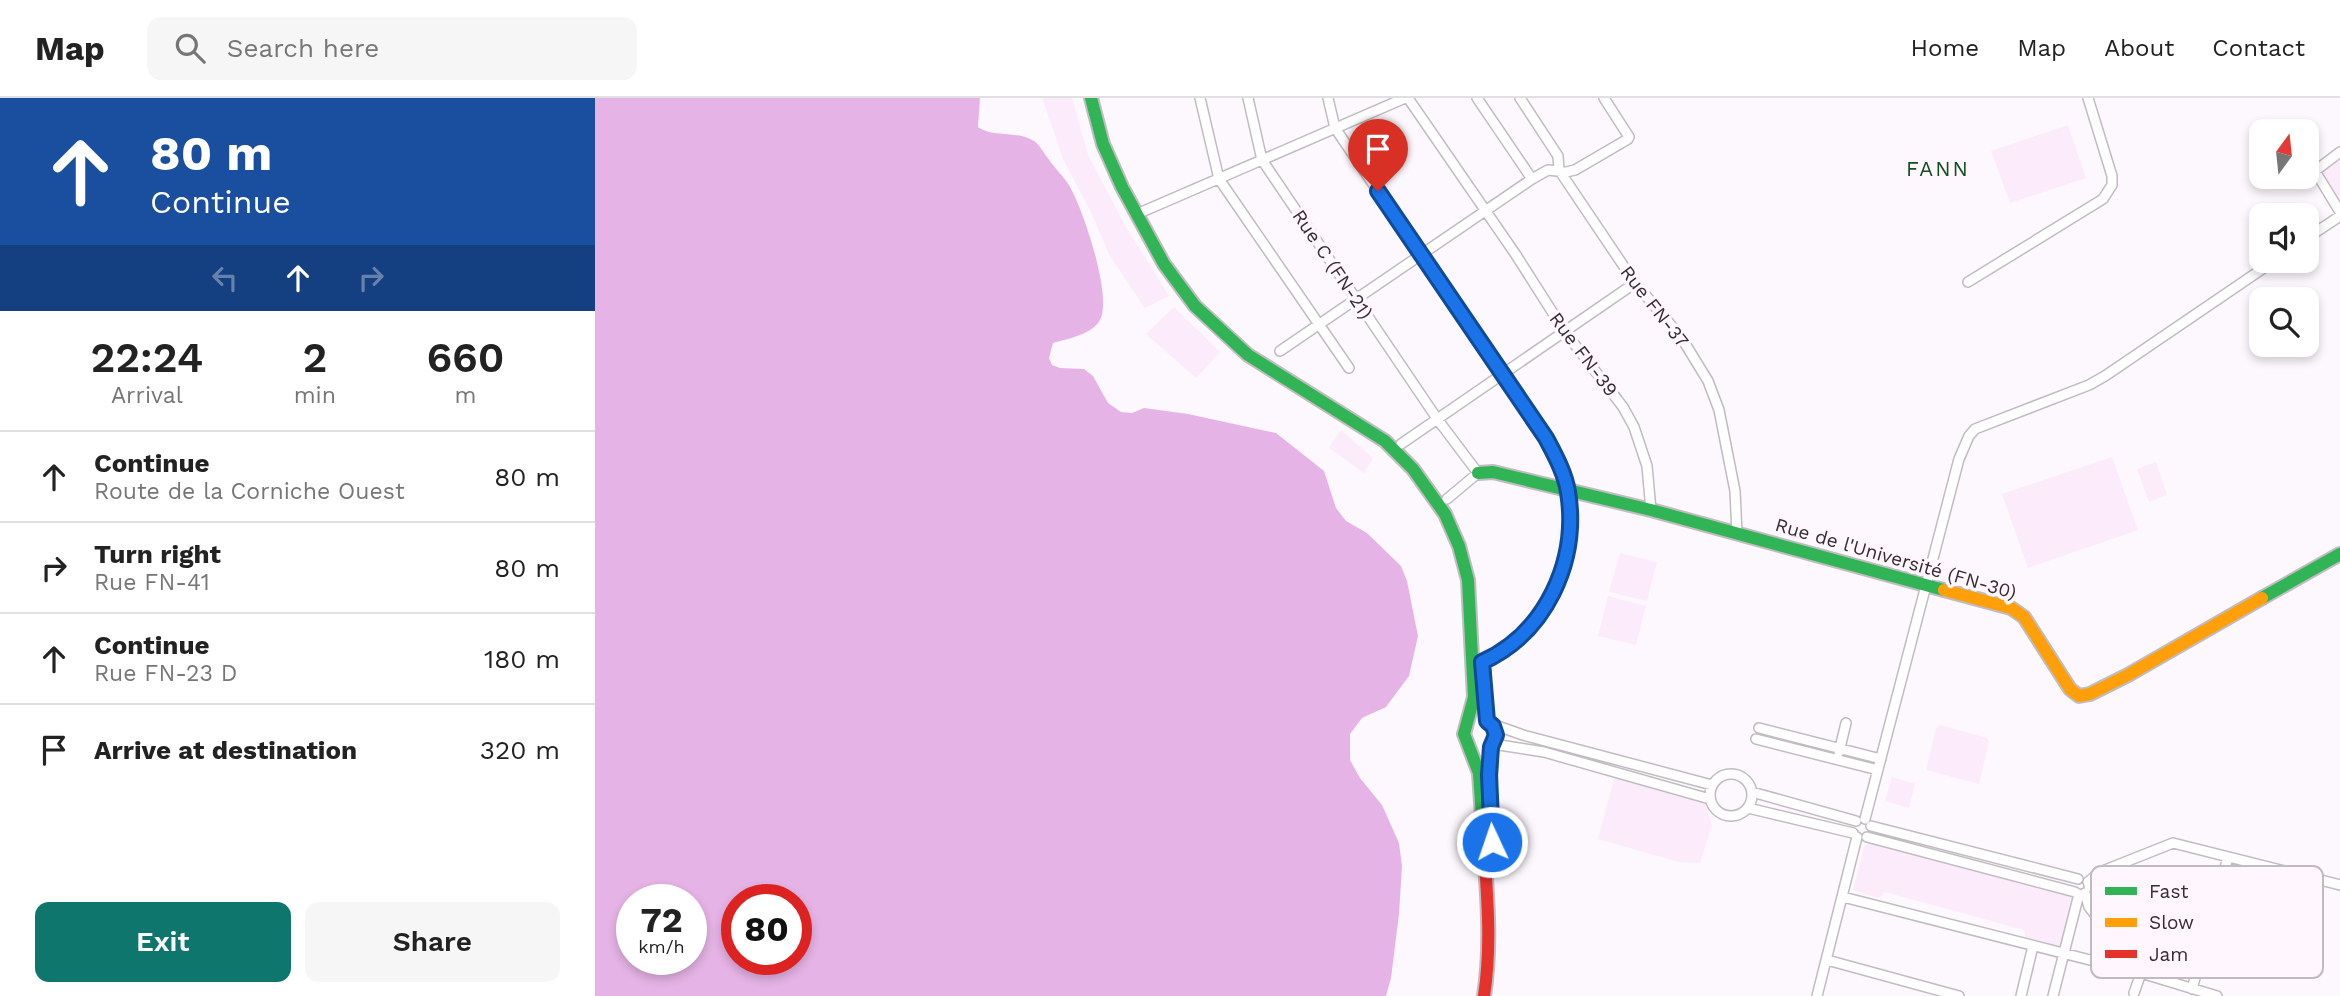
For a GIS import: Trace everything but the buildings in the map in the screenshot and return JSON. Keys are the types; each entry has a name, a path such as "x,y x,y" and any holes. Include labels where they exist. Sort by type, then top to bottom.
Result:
{"main road":[{"path":"1091,98 1103,145 1122,187 1164,264 1195,306 1248,355 1385,441 1413,468 1445,514 1459,546 1468,580 1475,697 1465,739 1470,747 1480,785 1489,929 1488,972 1484,996"},
{"path":"1099,98 1116,157 1175,265 1191,286 1236,334 1270,361 1363,416 1401,444 1447,499 1465,540 1475,578 1489,722 1496,735 1492,745 1489,775 1497,953 1492,996"},
{"name":"Rue de l'Université (FN-30)","path":"1478,473 1493,472 1651,510 2017,611 2024,617 2073,692 2084,696 2128,675 2340,554"},
{"path":"1467,726 1476,720 1489,722"},
{"path":"1470,747 1481,751 1492,745"}],"street":[{"path":"1200,98 1219,179 1349,368"},
{"name":"Rue C (FN-21)","path":"1248,98 1262,160 1438,420"},
{"path":"1328,98 1335,128 1546,438 1562,471 1568,491 1570,537 1557,585 1541,613 1526,631 1510,646 1482,662"},
{"path":"1145,211 1406,98"},
{"name":"Rue FN-39","path":"1406,98 1516,255 1565,332 1623,407 1634,427 1647,466 1651,510"},
{"path":"1477,98 1532,179"},
{"name":"Rue FN-37","path":"1520,98 1558,156 1559,170 1635,283 1681,337 1708,381 1719,410 1732,474 1737,534"},
{"path":"1280,351 1532,179 1548,170 1575,170 1628,139 1629,136 1604,98"},
{"path":"1968,282 2108,194 2112,176 2088,98"},
{"path":"2319,230 2340,214 2315,171 2340,152"},
{"path":"1864,822 1959,459 1969,436 1975,429 2105,376 2256,273"},
{"path":"1401,444 1635,283"},
{"path":"1438,420 1478,473 1447,499"},
{"path":"1489,722 1523,735 1712,785"},
{"path":"1836,760 1846,723"},
{"path":"1759,728 1881,759"},
{"path":"1782,746 1785,735"},
{"path":"1756,740 1878,770"},
{"path":"1816,754 1819,744"},
{"path":"1492,745 1544,752 1710,799"},
{"path":"1732,774 1748,782 1752,792 1748,808 1735,816 1723,814 1714,808 1710,799 1712,785 1721,776 1732,774"},
{"path":"1752,792 2078,878 2073,884 2083,889 2091,909"},
{"path":"1748,808 2091,891"},
{"path":"1859,835 1852,826 1864,822"},
{"path":"1859,835 1871,832 1864,822"},
{"path":"1817,996 1859,835"},
{"path":"2115,866 2172,844 2264,866"},
{"path":"2225,866 2228,857"},
{"path":"2053,996 2083,889 2091,881"},
{"path":"2323,881 2340,885"},
{"path":"1843,897 2091,960"},
{"path":"2021,996 2033,946"},
{"path":"1827,960 1959,996"},
{"path":"2134,993 2139,978"},
{"path":"2157,978 2217,996"},
{"path":"2192,989 2195,978"}],"shaded area":[{"path":"595,98 980,98 978,127 1027,138 1039,146 1067,182 1080,210 1099,272 1103,308 1100,320 1092,329 1053,343 1049,358 1052,365 1084,369 1093,376 1108,403 1121,412 1132,413 1144,408 1188,414 1276,433 1324,471 1336,508 1346,521 1367,533 1401,566 1407,581 1418,636 1409,676 1386,707 1362,718 1350,734 1350,760 1360,778 1382,805 1399,843 1402,866 1399,914 1391,978 1386,996 595,996"},
{"path":"1042,98 1072,98 1088,155 1126,227 1169,296 1145,308 1109,254 1064,161"},
{"path":"2068,125 2086,178 2010,203 1991,151"},
{"path":"2340,155 2340,203 2319,172"},
{"path":"1174,307 1220,352 1196,378 1146,334"},
{"path":"1341,430 1373,458 1364,473 1329,448"},
{"path":"2112,457 2138,530 2028,568 2002,494"},
{"path":"2156,462 2167,495 2149,502 2137,469"},
{"path":"1620,553 1657,562 1647,601 1609,592"},
{"path":"1608,596 1646,606 1636,645 1598,636"},
{"path":"1940,725 1987,738 1989,742 1979,784 1926,770 1936,729"},
{"path":"1615,775 1704,801 1712,826 1700,863 1679,862 1598,839"},
{"path":"1892,777 1915,784 1909,808 1885,801"},
{"path":"1872,844 2073,897 2060,947 2025,937 2024,930 1885,892 1878,898 1853,890 1865,845"}],"traffic: fast":[{"path":"1091,98 1103,144 1122,187 1164,264 1195,306 1248,355 1385,441 1413,469 1445,514 1459,546 1468,580 1474,697 1464,734 1479,773 1485,862"},
{"path":"1478,473 1493,472 1651,510 1944,590"},
{"path":"2262,598 2340,554"},
{"path":"1490,791 1491,747"}],"traffic: slow":[{"path":"1944,590 2011,608 2024,617 2070,689 2079,696 2090,694 2128,675 2262,598"},
{"path":"1483,681 1487,721"}],"traffic: jam":[{"path":"1484,996 1488,946 1485,862"}],"district":[{"name":"FANN","path":"1938,169"}],"route":[{"path":"1378,191 1546,438 1562,471 1568,491 1570,537 1561,575 1552,595 1526,631 1510,646 1482,662 1487,721 1492,724 1496,735 1491,747 1489,775 1492,842"}]}
